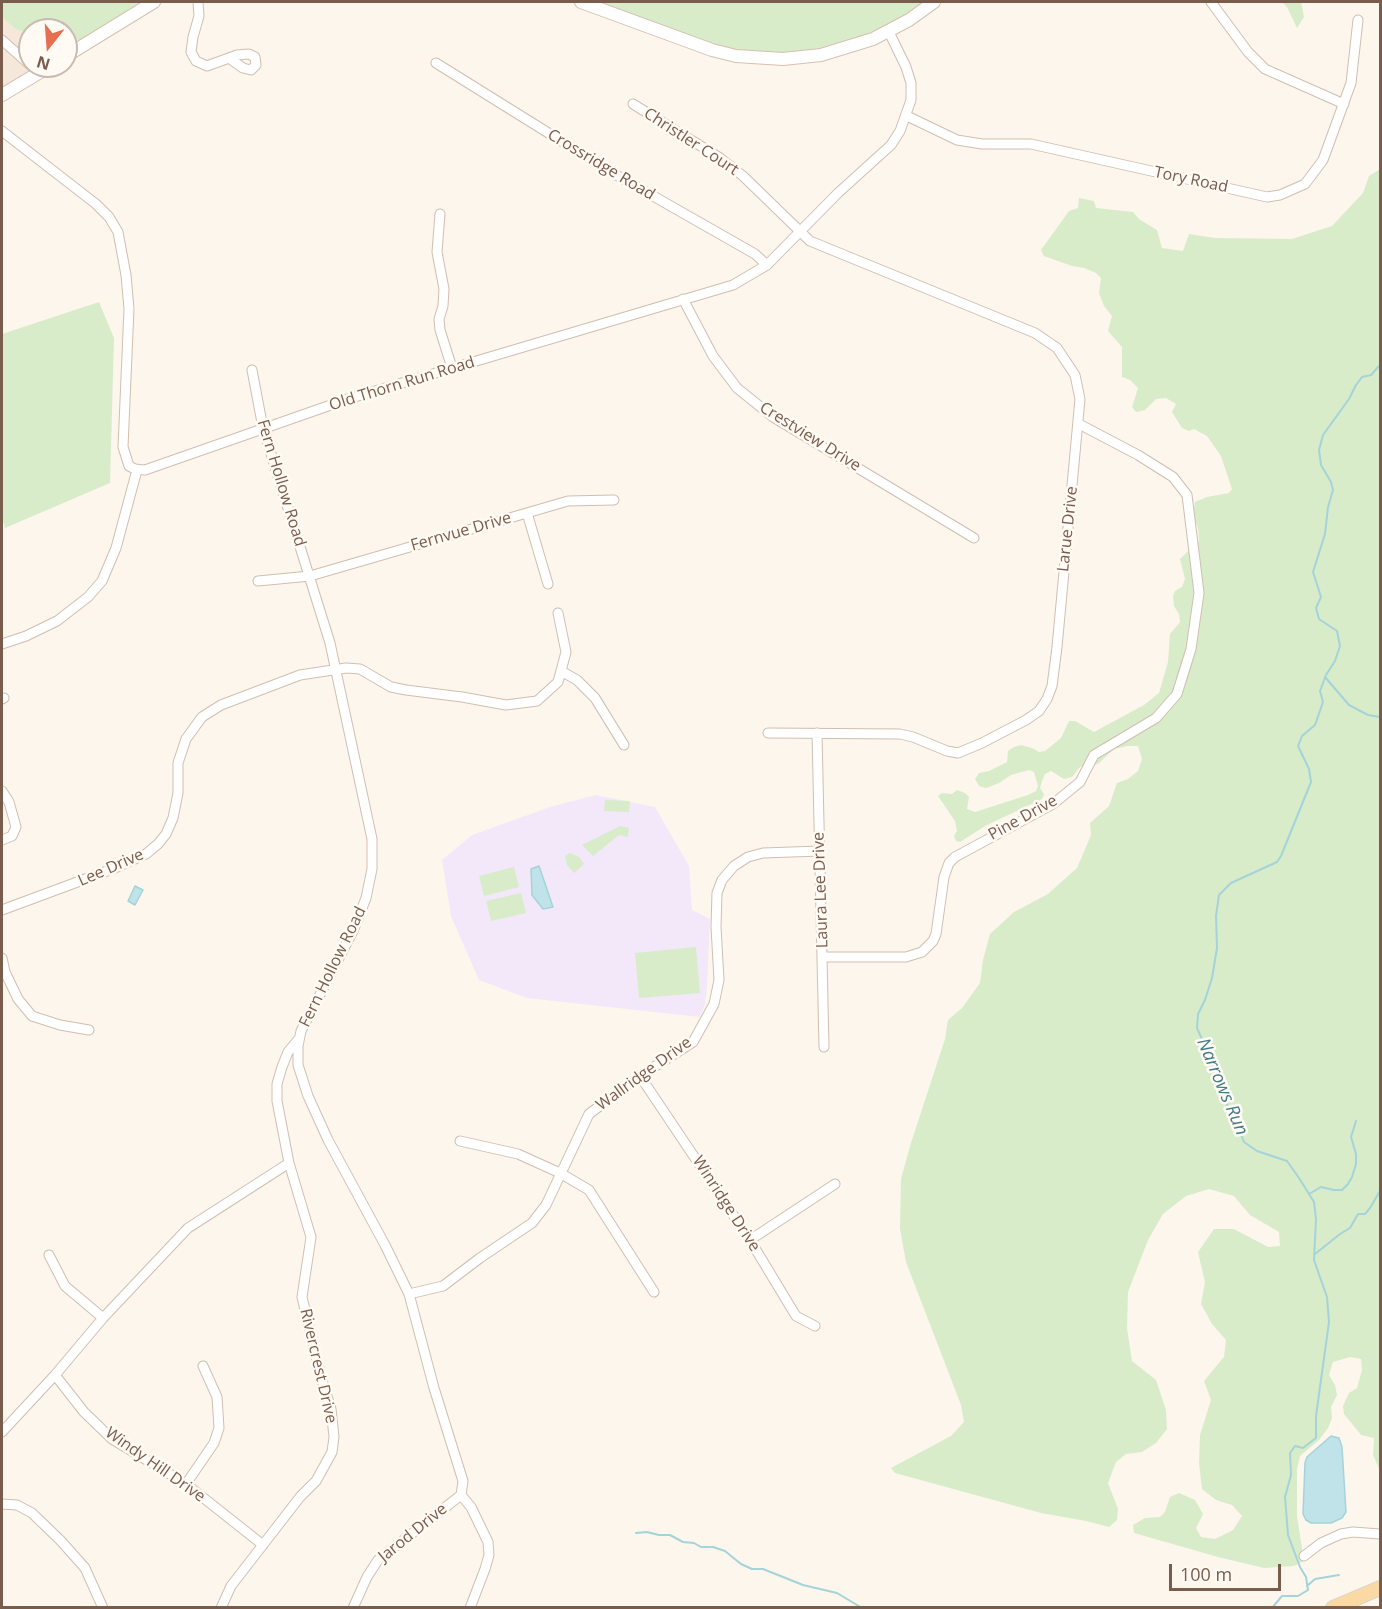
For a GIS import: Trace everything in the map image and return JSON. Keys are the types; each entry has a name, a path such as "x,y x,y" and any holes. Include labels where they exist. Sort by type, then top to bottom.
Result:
{"main road":[{"path":"1334,1608 1380,1588"},
{"path":"1355,1608 1380,1598"}],"street":[{"path":"78,49 154,2"},
{"path":"198,2 199,16 191,52 196,61 207,66 229,58"},
{"path":"581,2 712,51 762,58 801,58 858,45 889,32 934,2"},
{"path":"1211,2 1248,52 1265,69 1344,104"},
{"name":"Tory Road","path":"907,116 957,140 982,144 1031,144 1267,196 1280,195 1305,184 1323,160 1351,83 1358,20"},
{"name":"Old Thorn Run Road","path":"137,470 151,469 348,399 733,285 766,266 838,193 891,145 900,131 911,100 911,83 889,32"},
{"path":"2,40 18,54"},
{"name":"Crossridge Road","path":"436,63 611,172 755,254 766,266"},
{"path":"2,96 22,78"},
{"name":"Christler Court","path":"633,104 720,158 743,176 801,231"},
{"path":"2,130 96,204 109,217 118,232 126,275 129,309 122,442 127,462 137,470 118,540 102,582 88,597 57,621 38,631 2,644"},
{"path":"440,214 437,252 444,289 443,306 439,319 440,330 452,368"},
{"name":"Larue Drive","path":"768,733 900,734 958,753 982,743 1039,711 1050,693 1054,671 1080,399 1075,375 1057,348 1035,333 810,241 801,231"},
{"name":"Crestview Drive","path":"683,299 713,356 737,388 773,417 974,538"},
{"name":"Fern Hollow Road","path":"252,370 263,428 330,643 372,839 372,869 366,898 298,1040 300,1071 308,1096 328,1140 409,1294 434,1388 463,1482 461,1495 471,1507 488,1542 489,1555 470,1608"},
{"name":"Pine Drive","path":"823,957 906,957 922,952 933,941 936,934 946,870 955,857 1053,804 1080,782 1094,755 1156,718 1177,694 1191,649 1199,593 1187,495 1173,477 1138,455 1078,424"},
{"name":"Fernvue Drive","path":"258,581 310,576 568,501 614,500"},
{"path":"527,513 548,584"},
{"path":"558,613 566,652 561,671 577,680 595,698 624,745"},
{"name":"Lee Drive","path":"2,910 83,882 146,854 166,834 173,818 178,793 178,763 186,739 202,717 221,705 300,675 334,669 360,669 391,687 506,705 537,701 558,682 561,671"},
{"name":"Laura Lee Drive","path":"817,733 824,1047"},
{"path":"2,791 11,807 16,824 16,831 12,836 2,840"},
{"name":"Wallridge Drive","path":"409,1294 443,1286 532,1223 546,1205 589,1114 640,1076 693,1042 714,1004 719,980 716,900 719,886 728,872 741,860 755,855 820,851"},
{"path":"2,958 5,972 18,999 32,1016 60,1025 88,1030"},
{"name":"Rivercrest Drive","path":"221,1608 231,1586 300,1497 316,1481 332,1452 334,1437 331,1409 302,1297 311,1238 289,1163 277,1101 280,1072 288,1052 298,1040"},
{"path":"280,1072 300,1071"},
{"name":"Winridge Drive","path":"640,1076 750,1240 796,1316 815,1326"},
{"path":"460,1140 518,1154 560,1173 589,1190 654,1292"},
{"path":"2,1432 55,1375 103,1318 188,1228 289,1163"},
{"path":"750,1240 835,1184"},
{"path":"50,1255 65,1286 103,1318"},
{"path":"186,1484 214,1443 219,1428 217,1397 203,1366"},
{"name":"Windy Hill Drive","path":"55,1375 84,1412 112,1439 186,1484 263,1545"},
{"name":"Jarod Drive","path":"353,1608 367,1577 378,1560 461,1495"},
{"path":"2,1504 17,1505 32,1513 61,1541 85,1568 103,1608"},
{"path":"1304,1556 1321,1543 1341,1534 1353,1532 1380,1534"}],"shaded area":[{"path":"2,17 18,30 18,78 30,78 2,95"},
{"path":"596,795 655,807 689,866 692,910 710,919 707,987 705,1004 700,1017 527,998 479,980 451,916 442,860 472,835 550,807"}],"green space":[{"path":"2,2 154,2 88,42 78,40 78,18 18,18 18,30 2,17"},
{"path":"581,2 934,2 842,50 736,56"},
{"path":"1282,2 1301,2 1304,17 1297,28 1287,7"},
{"path":"1380,169 1380,1471 1373,1455 1374,1438 1361,1435 1344,1414 1343,1406 1349,1393 1357,1388 1362,1370 1361,1359 1350,1357 1333,1362 1329,1375 1335,1385 1337,1395 1331,1407 1332,1418 1319,1440 1300,1456 1297,1469 1297,1516 1304,1561 1294,1566 1264,1568 1134,1533 1133,1525 1145,1518 1160,1517 1165,1512 1170,1497 1179,1493 1195,1500 1203,1514 1196,1528 1201,1537 1215,1539 1233,1530 1242,1516 1232,1505 1216,1500 1202,1489 1199,1463 1200,1435 1211,1400 1204,1381 1224,1357 1226,1340 1212,1324 1201,1304 1205,1282 1198,1252 1214,1229 1234,1229 1268,1247 1280,1246 1279,1232 1250,1215 1234,1196 1209,1189 1186,1196 1163,1214 1148,1240 1128,1292 1127,1328 1132,1361 1156,1380 1166,1410 1167,1429 1156,1443 1142,1452 1126,1454 1116,1462 1108,1483 1118,1509 1117,1520 1109,1527 1041,1513 895,1473 891,1468 951,1436 964,1422 961,1405 906,1262 900,1229 901,1179 945,1039 948,1020 962,1008 980,983 990,934 1014,912 1048,894 1077,868 1091,835 1090,823 1109,806 1117,783 1128,779 1138,771 1142,759 1138,746 1128,746 1114,749 1098,764 1080,767 1072,777 1064,779 1051,771 1045,774 1042,781 1040,788 1044,794 1042,799 985,826 960,842 956,841 954,836 957,831 955,821 938,796 942,793 952,794 957,790 965,793 969,797 967,809 975,812 1028,795 1036,791 1038,786 1034,772 1029,770 1011,775 986,788 979,786 975,779 979,773 1007,762 1008,751 1014,747 1021,745 1039,752 1045,751 1061,738 1069,721 1075,721 1094,732 1144,705 1159,693 1168,662 1170,634 1180,622 1173,596 1175,591 1182,587 1185,579 1180,559 1199,541 1198,528 1193,515 1195,502 1229,493 1232,489 1221,456 1207,436 1194,429 1189,431 1182,428 1172,412 1176,404 1166,398 1156,399 1145,410 1136,412 1132,407 1138,388 1130,380 1122,377 1122,347 1108,331 1112,316 1104,306 1099,293 1101,278 1084,268 1044,256 1041,250 1069,211 1078,208 1079,198 1094,201 1096,208 1133,212 1139,219 1157,230 1162,248 1183,251 1189,234 1215,238 1292,239 1332,226 1363,193 1369,176"},
{"path":"99,302 114,338 110,483 5,528 2,518 2,334"},
{"path":"605,800 630,801 629,812 604,811"},
{"path":"620,826 629,828 628,837 619,835 593,856 582,845"},
{"path":"570,853 579,857 584,864 574,873 567,865 565,856"},
{"path":"514,867 519,887 484,896 479,876"},
{"path":"521,893 526,913 491,921 486,901"},
{"path":"696,947 700,993 639,998 635,953"}],"water":[{"path":"539,866 553,907 543,909 532,895 531,869"},
{"path":"135,886 143,890 135,905 128,901"},
{"path":"1331,1436 1339,1438 1342,1447 1346,1512 1342,1518 1331,1523 1311,1523 1303,1514 1305,1463 1307,1457"}],"waterway":[{"name":"Narrows Run","path":"1272,1608 1282,1596 1298,1596 1308,1590 1306,1577 1288,1535 1285,1497 1291,1475 1290,1453 1295,1446 1303,1448 1316,1438 1316,1416 1329,1322 1327,1297 1314,1260 1316,1219 1314,1202 1287,1161 1257,1151 1244,1142 1220,1091 1210,1057 1197,1028 1198,1014 1212,978 1217,948 1216,916 1219,895 1231,883 1277,862 1311,782 1309,769 1298,746 1302,736 1315,725 1323,702 1320,691 1340,646 1337,631 1319,619 1316,608 1321,597 1313,572 1325,534 1328,507 1333,490 1321,465 1319,450 1323,435 1349,399 1356,385 1362,377 1371,375 1380,365"},
{"path":"1325,677 1349,705 1368,715 1380,717"},
{"path":"1309,1194 1321,1187 1342,1190 1348,1184 1356,1164 1356,1154 1351,1137 1356,1121"},
{"path":"1315,1254 1350,1228 1358,1214 1365,1214 1380,1191"},
{"path":"636,1533 670,1535 683,1542 694,1543 701,1547 713,1547 725,1551 741,1564 752,1569 763,1569 803,1585 837,1593 862,1608"},
{"path":"1307,1586 1315,1579 1339,1575"}]}
